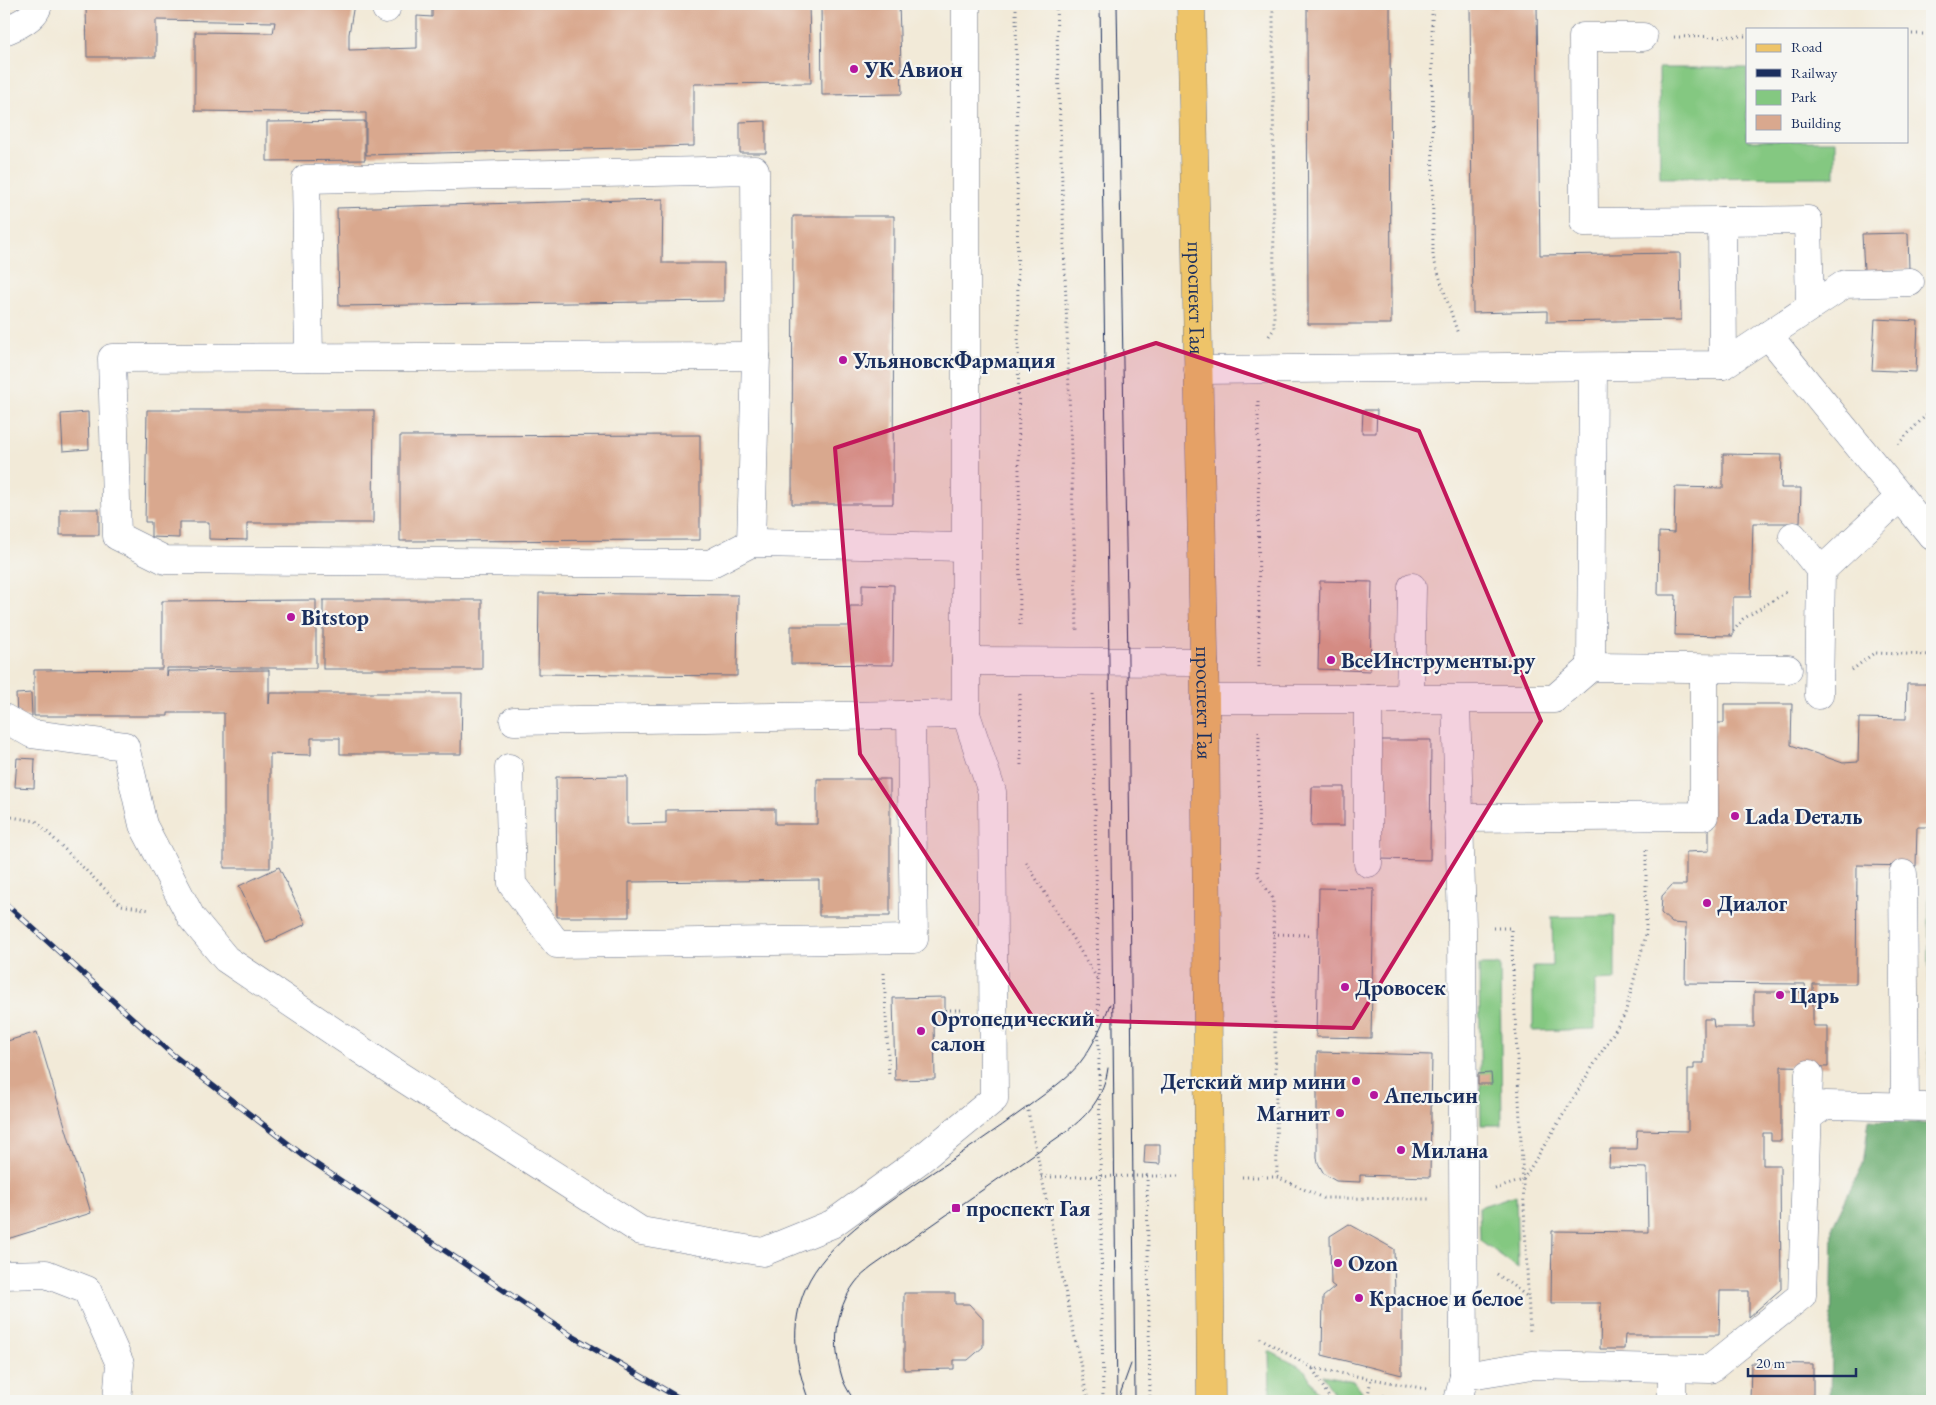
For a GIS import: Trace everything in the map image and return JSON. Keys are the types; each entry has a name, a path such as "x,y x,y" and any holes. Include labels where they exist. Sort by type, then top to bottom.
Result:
{"main road":[{"name":"проспект Гая","path":"1192,4 1205,699 1211,1401"}],"lane":[{"path":"4,31 22,23 38,8 38,4"},
{"path":"4,718 32,734 124,746 143,825 190,916 226,959 392,1071 641,1230 763,1252 832,1224 920,1160 994,1099 992,792 966,714 966,4"},
{"path":"1643,37 1583,37 1584,222 1808,220 1810,307"},
{"path":"309,357 306,179 755,170 756,356 751,543"},
{"path":"1722,222 1723,365"},
{"path":"1198,370 1723,365 1845,284 1910,282"},
{"path":"1768,335 1932,536"},
{"path":"756,356 112,358 117,536 164,560 710,564 751,543 966,547"},
{"path":"1591,667 1594,367"},
{"path":"1821,571 1900,497"},
{"path":"1793,536 1821,571 1819,695"},
{"path":"1410,700 1412,587"},
{"path":"966,661 1204,662"},
{"path":"1205,699 1554,699 1591,667 1788,669"},
{"path":"1458,818 1704,816 1704,669"},
{"path":"1368,699 1368,863"},
{"path":"1456,700 1462,928 1461,1391 1532,1365 1710,1369 1802,1295 1808,1074"},
{"path":"514,721 966,714"},
{"path":"510,768 512,884 557,944 914,939 912,716"},
{"path":"1903,874 1905,1106"},
{"path":"1808,1117 1825,1105 1932,1108"},
{"path":"4,1275 46,1274 87,1290 120,1364 117,1401"},
{"path":"1672,1369 1672,1401"}],"path":[{"path":"1016,4 1021,777"},
{"path":"1056,4 1078,644 1086,662 1092,684 1103,1401"},
{"path":"1273,4 1274,329 1257,350 1258,875 1273,899 1277,1176"},
{"path":"1432,4 1433,257 1469,368"},
{"path":"1908,34 1932,34"},
{"path":"1643,37 1746,36"},
{"path":"1876,466 1932,409"},
{"path":"1704,669 1743,619 1821,571"},
{"path":"1819,695 1874,653 1932,655"},
{"path":"4,811 11,817 36,820 121,905 190,916"},
{"path":"1021,853 1098,981"},
{"path":"1462,928 1511,928 1532,1365"},
{"path":"1274,934 1311,935"},
{"path":"883,939 889,1077"},
{"path":"1026,1105 1088,1401"},
{"path":"1041,1177 1147,1176"},
{"path":"1147,1201 1150,1401"},
{"path":"1260,1338 1312,1368 1371,1379 1461,1391"},
{"path":"1312,1368 1331,1401"},
{"path":"1367,1401 1371,1379"}],"highlighted area":[{"path":"1156,343 1419,431 1541,721 1353,1028 1034,1019 860,754 835,448"}],"green space":[{"path":"1659,68 1746,68 1746,142 1835,142 1835,177 1660,178"},
{"path":"1929,894 1932,894 1932,1075 1929,1075"},
{"path":"1615,916 1615,980 1595,981 1595,1029 1533,1031 1533,966 1553,966 1552,917"},
{"path":"1479,965 1500,965 1502,1125 1481,1125"},
{"path":"1869,1120 1932,1124 1932,1401 1830,1401 1833,1225 1863,1164"},
{"path":"1516,1195 1518,1268 1480,1240 1479,1207"},
{"path":"1269,1351 1304,1369 1323,1401 1270,1401"},
{"path":"1323,1375 1354,1381 1362,1391 1360,1401 1338,1401"}],"building":[{"path":"86,4 354,4 349,34 349,50 417,48 417,16 432,17 432,4 809,4 811,83 694,84 694,146 366,155 366,113 195,111 195,32 273,33 275,22 156,20 156,57 87,57"},
{"path":"821,4 899,4 902,94 822,95"},
{"path":"1307,4 1390,4 1391,324 1308,324"},
{"path":"1470,4 1537,4 1540,255 1680,253 1681,320 1547,322 1547,311 1473,313"},
{"path":"365,121 365,160 267,161 267,122"},
{"path":"766,121 766,153 740,153 740,122"},
{"path":"663,199 662,263 724,263 724,301 339,306 337,208"},
{"name":"УльяновскФармация","path":"793,216 894,216 893,504 792,504"},
{"path":"1908,233 1909,269 1864,270 1862,234"},
{"path":"1875,319 1918,321 1916,372 1872,370"},
{"path":"147,410 374,410 373,523 247,523 247,540 209,539 209,522 179,522 179,538 151,537 151,522 145,522"},
{"path":"1363,410 1377,410 1376,433 1362,433"},
{"path":"88,412 89,449 63,451 61,414"},
{"path":"700,435 700,540 400,541 400,436"},
{"path":"1723,454 1782,455 1781,488 1801,488 1800,523 1753,523 1751,597 1733,597 1733,636 1675,635 1676,595 1658,595 1659,532 1674,533 1675,487 1723,488"},
{"path":"60,509 99,509 99,535 60,535"},
{"path":"1320,581 1372,582 1370,671 1318,669"},
{"path":"862,584 894,585 893,665 791,664 791,626 850,626 850,606 862,606"},
{"path":"539,593 738,595 737,676 538,674"},
{"path":"316,600 316,668 167,668 167,676 168,671 269,670 269,704 270,693 462,693 461,754 340,754 340,738 311,738 311,755 270,754 270,868 224,868 224,713 168,713 168,716 34,716 34,670 162,669 162,601"},
{"path":"323,600 482,600 482,669 323,669"},
{"path":"1907,684 1932,684 1932,827 1917,827 1916,866 1857,865 1856,984 1813,984 1813,1026 1828,1026 1828,1067 1781,1066 1781,1141 1771,1141 1771,1133 1763,1133 1763,1165 1780,1165 1781,1289 1749,1317 1749,1291 1720,1291 1719,1335 1625,1335 1624,1349 1600,1349 1601,1303 1551,1303 1552,1231 1648,1232 1647,1168 1609,1167 1610,1149 1636,1149 1637,1130 1688,1131 1688,1069 1694,1069 1694,1063 1704,1063 1704,1019 1713,1019 1714,1027 1754,1027 1754,992 1806,992 1805,984 1685,983 1686,924 1672,923 1661,913 1662,896 1672,885 1686,885 1686,852 1709,851 1709,755 1717,723 1724,723 1724,704 1792,704 1791,745 1843,763 1858,762 1859,718 1906,719"},
{"path":"31,693 32,716 17,717 16,694"},
{"path":"1380,740 1431,740 1430,860 1379,859"},
{"path":"17,758 35,759 34,788 15,787"},
{"path":"627,776 627,824 666,823 666,810 775,809 775,824 817,824 817,779 890,779 890,916 819,916 819,880 629,882 629,917 557,917 556,777"},
{"path":"1312,787 1344,787 1344,826 1311,826"},
{"path":"279,867 306,924 266,943 239,886"},
{"name":"Дровосек","path":"1319,888 1374,889 1371,1038 1316,1037"},
{"path":"945,997 945,1022 934,1022 935,1079 895,1080 893,998"},
{"path":"37,1032 91,1213 4,1240 4,1042"},
{"name":"Апельсин","path":"1317,1052 1432,1055 1430,1177 1360,1175 1360,1182 1336,1181 1324,1174 1317,1157"},
{"path":"1491,1073 1492,1084 1478,1084 1478,1074"},
{"path":"1145,1145 1160,1145 1160,1164 1144,1163"},
{"name":"Красное и белое","path":"1349,1224 1394,1249 1395,1300 1402,1300 1402,1375 1322,1355 1323,1297 1335,1287 1331,1284 1330,1236"},
{"path":"904,1293 955,1293 955,1304 969,1304 983,1319 983,1347 968,1360 954,1360 954,1369 904,1370"},
{"path":"1751,1363 1813,1364 1813,1401 1750,1401"},
{"path":"1383,1395 1410,1400 1382,1401"}],"tram line":[{"path":"1100,4 1117,1401"},
{"path":"1117,4 1128,662 1135,1401"},
{"path":"809,1401 797,1359 797,1316 806,1287 826,1256 871,1215 1050,1091 1079,1064 1089,1050 1110,1004"},
{"path":"854,1401 842,1377 836,1340 839,1316 848,1293 857,1281 872,1267 1075,1125 1089,1111 1099,1096 1108,1068"},
{"path":"1119,1397 1131,1364"}],"railway":[{"path":"4,902 173,1055 304,1156 572,1336 684,1401"}],"place":[{"name":"УК Авион","path":"854,69"},
{"name":"УльяновскФармация","path":"843,360"},
{"name":"Bitstop","path":"291,617"},
{"name":"ВсеИнструменты.ру","path":"1331,660"},
{"name":"Lada Dеталь","path":"1735,816"},
{"name":"Диалог","path":"1707,903"},
{"name":"Дровосек","path":"1345,987"},
{"name":"Царь","path":"1780,995"},
{"name":"Ортопедический салон","path":"921,1031"},
{"name":"Детский мир мини","path":"1356,1081"},
{"name":"Апельсин","path":"1374,1095"},
{"name":"Магнит","path":"1340,1113"},
{"name":"Милана","path":"1401,1150"},
{"name":"проспект Гая","path":"956,1208"},
{"name":"Ozon","path":"1338,1263"},
{"name":"Красное и белое","path":"1359,1298"}]}
